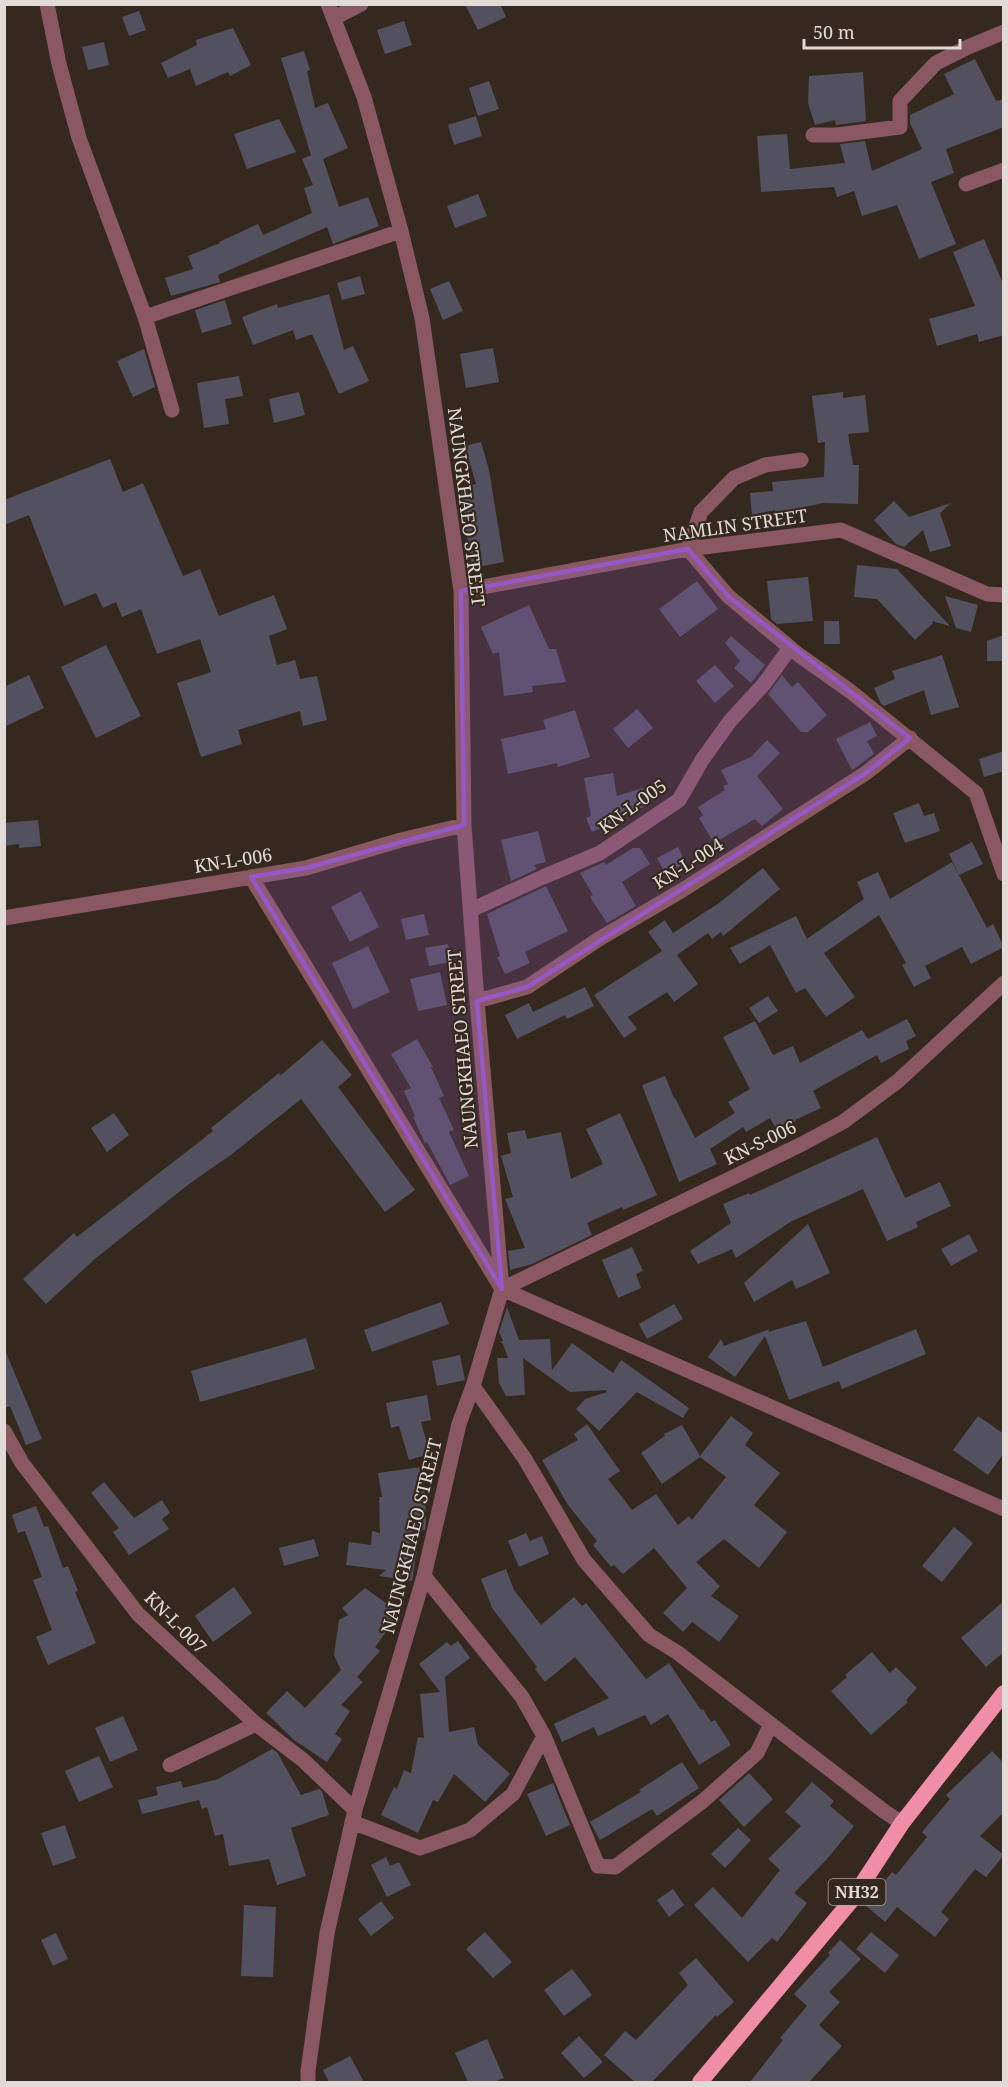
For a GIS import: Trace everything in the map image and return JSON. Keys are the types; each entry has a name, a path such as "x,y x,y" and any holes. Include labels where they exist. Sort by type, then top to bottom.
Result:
{"highway":[{"name":"NH32","path":"700,2082 851,1901 902,1822 1004,1693"}],"street":[{"path":"47,4 59,64 80,138 145,317 172,410"},
{"path":"331,11 361,4"},
{"name":"NAUNGKHAEO STREET","path":"308,2082 327,1934 353,1816 424,1576 459,1425 502,1288 464,825 461,591 422,318 364,97 331,11"},
{"path":"813,135 837,135 900,127 900,101 936,63 968,46 1004,32"},
{"path":"966,184 1004,170"},
{"path":"145,317 401,231"},
{"path":"801,460 765,465 734,478 701,512 688,549 728,596 790,648 910,738 976,793 1004,874"},
{"name":"NAMLIN STREET","path":"461,591 688,549 842,530 987,594 1004,595"},
{"name":"KN-L-005","path":"471,910 600,853 679,800 702,760 730,721 764,684 790,648"},
{"name":"KN-L-004","path":"477,1000 527,987 599,939 681,891 856,780 910,738"},
{"name":"KN-L-006","path":"4,918 306,868 401,840 464,825"},
{"path":"251,877 502,1288 1004,1509"},
{"name":"KN-S-006","path":"502,1288 800,1145 843,1122 898,1081 1004,983"},
{"path":"473,1386 525,1459 584,1560 649,1635 678,1653 885,1812 902,1822"},
{"name":"KN-L-007","path":"4,1431 22,1463 138,1614 256,1724 303,1760 353,1816"},
{"path":"424,1576 522,1697 544,1736 598,1866 615,1867 703,1802 758,1753 771,1724"},
{"path":"170,1765 256,1724"},
{"path":"353,1816 420,1848 470,1830 513,1794 544,1736"}],"highlighted area":[{"path":"688,549 728,596 910,738 866,773 527,987 477,1001 502,1289 251,877 306,868 464,825 461,591"}],"building":[{"path":"465,4 500,4 506,17 478,30"},
{"path":"139,11 146,30 129,36 122,17"},
{"path":"404,21 412,45 385,54 377,30"},
{"path":"233,28 251,65 230,76 228,72 196,86 190,69 168,78 161,63 197,45 196,40"},
{"path":"104,42 109,65 88,70 82,47"},
{"path":"304,51 310,70 307,71 315,108 328,103 348,148 323,159 339,207 368,197 379,226 333,244 327,227 218,275 220,282 171,296 165,278 193,269 188,256 258,224 263,235 312,213 304,188 313,185 302,159 311,155 281,58"},
{"path":"975,59 996,101 1004,99 1004,127 946,149 954,173 931,182 956,244 919,259 897,205 862,216 854,191 837,197 834,187 761,192 757,136 787,134 790,169 845,163 840,144 865,141 872,171 922,149 910,123 910,115 954,94 944,74"},
{"path":"863,72 866,121 836,125 835,120 815,125 808,103 809,76"},
{"path":"489,81 499,109 478,116 469,88"},
{"path":"476,116 482,136 454,145 448,125"},
{"path":"279,119 296,152 247,169 234,134"},
{"path":"478,194 487,216 455,228 447,206"},
{"path":"984,239 1004,286 1004,335 979,342 977,334 937,346 929,319 975,306 953,252"},
{"path":"360,276 365,294 342,300 337,283"},
{"path":"449,281 463,311 443,320 430,289"},
{"path":"329,294 344,350 353,346 369,381 339,394 312,334 296,340 293,330 253,345 242,317 277,304 278,308"},
{"path":"225,300 232,324 202,333 195,310"},
{"path":"493,348 499,382 466,388 460,354"},
{"path":"144,349 155,387 133,397 117,361"},
{"path":"239,376 243,396 225,399 229,424 204,428 197,383"},
{"path":"299,392 305,415 274,423 269,399"},
{"path":"843,392 843,398 865,395 869,432 848,434 853,465 859,465 858,504 823,503 805,507 805,511 775,514 775,510 752,515 750,493 773,491 772,482 824,477 825,442 818,443 812,396"},
{"path":"481,442 489,470 504,562 472,568 459,487 476,484 465,446"},
{"path":"110,459 123,492 143,483 183,576 200,569 219,616 274,595 287,629 269,636 277,665 295,660 300,679 317,676 327,720 303,726 300,711 238,730 242,744 201,757 177,683 211,672 200,639 157,654 141,609 122,617 116,602 103,608 96,593 64,606 29,515 4,525 4,500"},
{"path":"894,501 909,517 951,503 940,513 951,546 930,552 923,530 904,547 896,544 874,520"},
{"path":"857,565 897,569 950,626 932,621 933,623 915,640 877,599 854,597"},
{"path":"808,577 813,621 777,624 771,619 767,581"},
{"path":"697,581 718,609 680,637 659,609"},
{"path":"945,596 978,605 971,632 956,628"},
{"path":"529,605 549,649 556,649 566,682 532,686 533,692 504,696 499,652 493,654 481,627"},
{"path":"824,621 839,621 840,644 824,644"},
{"path":"1004,635 1004,661 987,661 987,641"},
{"path":"731,636 765,665 751,683 734,668 740,661 725,643"},
{"path":"106,645 141,716 96,738 61,667"},
{"path":"942,655 959,707 931,715 924,690 884,706 881,704 874,688 895,679 892,671"},
{"path":"715,665 734,686 715,703 696,681"},
{"path":"29,675 44,708 4,727 4,687"},
{"path":"782,675 792,687 798,682 827,715 808,732 801,732 768,694"},
{"path":"637,709 653,728 628,748 613,729"},
{"path":"575,710 590,757 558,767 557,763 508,774 501,739 546,729 543,720"},
{"path":"870,722 877,736 867,741 874,754 852,770 836,739"},
{"path":"767,740 780,753 757,776 783,809 762,826 755,819 714,843 699,818 703,815 698,807 725,790 723,786 728,784 721,770 751,757"},
{"path":"1004,751 1004,771 984,777 979,759"},
{"path":"613,773 617,796 643,788 649,805 613,817 615,822 592,832 586,818 591,816 584,778"},
{"path":"919,803 924,816 934,813 940,831 905,843 893,813"},
{"path":"38,820 41,846 19,848 19,844 4,846 4,823"},
{"path":"538,831 546,862 534,865 537,869 511,881 501,840"},
{"path":"972,842 983,864 959,875 949,854"},
{"path":"678,847 686,863 665,873 657,858"},
{"path":"633,848 640,848 650,864 622,882 636,906 607,923 590,897 593,895 580,873 604,862 606,865"},
{"path":"952,862 987,928 993,924 1004,947 971,964 962,947 925,966 931,978 914,987 902,965 906,963 879,915 824,953 855,997 826,1017 805,988 796,993 770,945 740,964 730,948 796,916 807,939 864,899 857,882 878,872 890,899"},
{"path":"763,868 780,889 723,936 721,932 712,939 708,933 677,955 698,984 674,1002 667,992 628,1017 637,1029 624,1038 594,995 662,951 648,932 665,920 673,933 719,903"},
{"path":"546,886 568,931 525,952 530,963 505,974 497,957 500,956 487,914"},
{"path":"361,891 379,927 350,942 331,907"},
{"path":"424,914 429,935 406,940 401,919"},
{"path":"448,944 451,962 429,966 425,948"},
{"path":"368,946 390,992 353,1009 332,963"},
{"path":"440,972 447,1005 418,1011 410,979"},
{"path":"585,987 594,1006 567,1019 565,1015 517,1039 505,1015 529,1003 533,1012"},
{"path":"768,996 778,1011 759,1023 749,1008"},
{"path":"907,1019 916,1036 906,1041 909,1049 881,1063 877,1055 813,1091 821,1108 795,1120 778,1132 770,1118 746,1132 743,1127 710,1149 717,1164 679,1182 642,1085 665,1076 695,1138 735,1113 728,1102 750,1089 723,1037 755,1021 773,1055 793,1046 800,1063 862,1030 868,1039"},
{"path":"417,1039 433,1067 431,1067 444,1096 439,1098 454,1130 449,1132 469,1176 450,1185 427,1142 425,1143 413,1117 415,1116 404,1091 411,1088 391,1054"},
{"path":"322,1040 352,1075 338,1087 415,1190 385,1212 301,1099 96,1258 46,1304 23,1279 74,1233 77,1237 213,1131 211,1128 279,1073 281,1075"},
{"path":"114,1113 129,1135 107,1152 91,1128"},
{"path":"620,1113 657,1195 623,1210 622,1207 587,1223 592,1235 532,1264 510,1270 508,1251 525,1248 505,1199 513,1197 501,1156 511,1153 507,1133 525,1130 527,1139 561,1132 571,1179 603,1164 586,1129"},
{"path":"877,1137 905,1198 940,1182 951,1206 916,1222 918,1227 887,1241 863,1189 792,1221 736,1258 732,1249 698,1264 690,1251 731,1223 723,1204 749,1193 750,1195"},
{"path":"808,1224 830,1273 796,1289 792,1280 754,1302 744,1283"},
{"path":"969,1234 978,1251 951,1266 941,1249"},
{"path":"632,1247 643,1271 636,1274 641,1288 618,1298 602,1260"},
{"path":"441,1302 449,1324 372,1352 364,1330"},
{"path":"674,1304 683,1319 647,1339 639,1324"},
{"path":"507,1307 519,1340 550,1339 552,1370 572,1343 613,1373 621,1360 689,1408 683,1418 637,1392 599,1431 576,1409 585,1399 607,1392 606,1390 570,1392 523,1358 525,1395 506,1396 499,1383 497,1358 508,1358 500,1341 503,1341 499,1332"},
{"path":"806,1321 823,1367 916,1329 926,1354 842,1389 839,1381 789,1400 765,1336 735,1377 708,1357 721,1339 724,1346 770,1329 768,1332"},
{"path":"306,1338 315,1369 200,1402 191,1371"},
{"path":"5,1350 42,1439 26,1445 10,1406 4,1408"},
{"path":"460,1355 465,1380 437,1386 432,1361"},
{"path":"427,1395 431,1420 421,1422 430,1454 409,1460 399,1426 391,1428 386,1403"},
{"path":"731,1416 753,1433 745,1445 780,1473 754,1505 787,1532 759,1568 724,1539 696,1562 720,1586 711,1596 739,1616 719,1642 692,1622 683,1632 663,1613 687,1588 654,1548 623,1574 614,1565 611,1567 593,1545 597,1541 568,1505 542,1460 578,1440 574,1434 587,1424 620,1471 608,1479 632,1510 656,1494 678,1525 689,1516 692,1520 726,1477 700,1457 662,1484 641,1453 665,1436 664,1434 682,1425 700,1456"},
{"path":"978,1416 1004,1434 1004,1453 988,1475 953,1450"},
{"path":"421,1467 426,1523 425,1530 420,1530 412,1581 379,1576 386,1570 346,1565 349,1542 371,1545 372,1531 380,1533 379,1497 382,1497 378,1473"},
{"path":"104,1482 134,1518 162,1500 170,1513 162,1519 169,1529 129,1555 113,1532 119,1528 91,1493"},
{"path":"36,1506 44,1527 48,1526 63,1568 68,1566 78,1591 75,1592 96,1643 48,1665 36,1637 52,1630 33,1580 42,1577 25,1531 18,1533 12,1515"},
{"path":"954,1527 973,1543 942,1582 922,1566"},
{"path":"526,1533 530,1541 542,1536 549,1554 519,1567 508,1541"},
{"path":"314,1539 319,1556 284,1566 279,1548"},
{"path":"506,1569 514,1590 541,1625 574,1597 582,1606 586,1603 646,1679 669,1663 701,1710 703,1709 711,1722 715,1720 731,1745 699,1765 668,1714 651,1725 645,1715 598,1736 594,1727 562,1742 554,1724 609,1698 575,1657 545,1682 535,1669 537,1667 492,1608 481,1579"},
{"path":"234,1587 252,1613 213,1642 195,1616"},
{"path":"365,1588 400,1613 375,1647 380,1651 357,1677 363,1682 341,1705 350,1711 335,1734 342,1739 327,1762 294,1740 266,1713 287,1691 305,1708 341,1670 334,1655 339,1620 348,1615 342,1608"},
{"path":"1004,1601 1004,1652 986,1667 961,1638"},
{"path":"458,1641 470,1658 445,1677 449,1732 474,1727 478,1745 510,1774 485,1802 454,1774 438,1802 433,1800 418,1833 381,1815 394,1787 397,1789 404,1770 411,1773 418,1737 424,1738 420,1694 440,1692 419,1664 447,1642 451,1646"},
{"path":"872,1652 890,1673 896,1667 917,1688 906,1700 908,1702 871,1735 831,1691 847,1677 845,1675"},
{"path":"123,1716 138,1750 110,1762 95,1728"},
{"path":"272,1749 277,1752 301,1795 319,1789 322,1791 329,1815 291,1828 306,1876 277,1885 269,1859 229,1866 223,1834 215,1836 207,1807 202,1809 199,1800 142,1814 138,1800 158,1795 156,1787 181,1781 183,1788 218,1779"},
{"path":"992,1751 1004,1763 1004,1812 980,1836 1004,1855 986,1877 975,1869 941,1912 949,1919 935,1937 897,1907 885,1922 865,1905 892,1872 896,1875 927,1837 922,1832 950,1799 946,1795"},
{"path":"99,1756 113,1787 79,1802 65,1771"},
{"path":"682,1762 699,1788 657,1816 652,1809 600,1840 590,1822 641,1792 639,1790"},
{"path":"749,1773 773,1799 744,1827 719,1800"},
{"path":"812,1782 834,1801 830,1806 854,1826 827,1859 794,1893 807,1903 777,1942 772,1938 748,1962 694,1905 713,1887 742,1918 780,1870 768,1859 801,1826 785,1812"},
{"path":"553,1783 570,1825 546,1836 527,1794"},
{"path":"65,1825 76,1858 53,1866 41,1833"},
{"path":"738,1828 751,1840 725,1868 711,1854"},
{"path":"386,1857 390,1866 399,1862 411,1885 387,1897 371,1865"},
{"path":"673,1889 684,1905 669,1917 657,1900"},
{"path":"381,1901 394,1918 371,1936 358,1919"},
{"path":"244,1905 276,1907 273,1977 241,1976"},
{"path":"485,1932 512,1962 493,1978 466,1949"},
{"path":"871,1932 899,1955 885,1973 856,1949"},
{"path":"56,1933 68,1959 53,1966 41,1940"},
{"path":"840,1940 861,1959 829,1992 840,2002 819,2025 842,2046 809,2082 750,2082 783,2040 780,2038 807,2006 794,1994 830,1955 828,1953"},
{"path":"696,1958 734,2002 717,2017 716,2015 652,2082 635,2082 604,2055 625,2031 636,2040 688,1985 679,1973"},
{"path":"572,1969 592,1995 564,2016 544,1990"},
{"path":"579,2036 603,2062 584,2078 561,2053"},
{"path":"487,2039 504,2078 494,2082 468,2082 455,2053"},
{"path":"350,2056 364,2082 329,2082 323,2070"}]}
